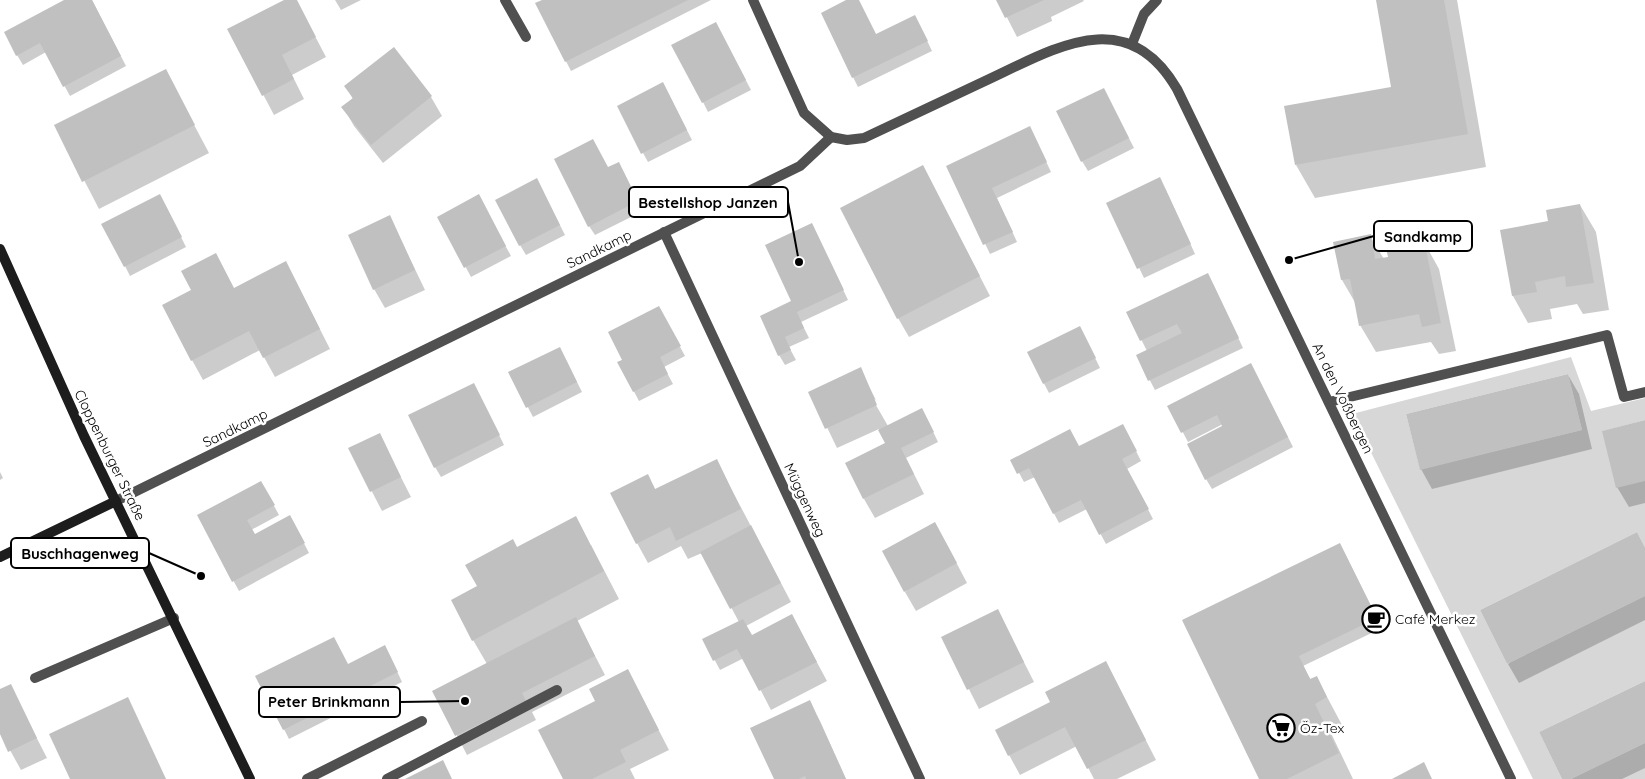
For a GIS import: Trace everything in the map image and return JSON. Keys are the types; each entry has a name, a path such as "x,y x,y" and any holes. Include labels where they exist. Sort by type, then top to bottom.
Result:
{"main road":[{"name":"Cloppenburger Straße","path":"0,249 116,501 250,779"},
{"path":"0,557 116,501"}],"street":[{"path":"505,0 526,37"},
{"path":"753,0 804,113 831,137 847,140 864,138 1071,42 1112,40 1132,44 1144,14 1157,0"},
{"name":"An den Voßbergen","path":"1132,44 1157,60 1178,89 1511,779"},
{"name":"Sandkamp","path":"116,501 800,166 831,137"},
{"name":"Müggenweg","path":"664,232 920,779"},
{"path":"1330,402 1607,335 1624,398 1645,392"},
{"path":"35,678 174,618"},
{"path":"387,779 557,690"},
{"path":"307,779 422,721"}],"shaded area":[{"path":"1571,357 1591,411 1645,398 1645,420 1603,431 1645,481 1645,548 1637,532 1480,610 1507,664 1645,596 1645,681 1539,732 1562,779 1533,779 1352,414","holes":["1568,374 1582,430 1420,469 1406,414"]},
{"path":"1645,743 1645,779 1571,779"}],"building":[{"path":"64,0 92,0 121,56 63,87 40,43 16,56 4,32"},
{"path":"284,0 297,0 316,37 282,55 294,79 262,96 227,29"},
{"path":"542,0 688,0 565,62 535,3"},
{"path":"846,0 859,0 876,34 915,15 928,41 852,78 821,13"},
{"path":"996,0 1044,0 1005,18"},
{"path":"1376,0 1444,0 1468,134 1295,165 1284,106 1391,87"},
{"path":"716,22 746,80 702,103 671,45"},
{"path":"394,47 432,96 371,145 341,107 353,98 344,86"},
{"path":"166,69 195,125 82,182 54,125"},
{"path":"663,82 687,130 641,154 617,106"},
{"path":"1104,88 1129,138 1081,162 1056,111"},
{"path":"1030,126 1047,162 992,188 1013,232 983,245 946,166"},
{"path":"593,139 608,167 619,162 638,201 588,227 554,159"},
{"path":"923,165 980,276 897,319 840,208"},
{"path":"1160,177 1191,244 1137,269 1106,203"},
{"path":"537,178 560,225 519,246 495,200"},
{"path":"160,194 182,237 124,267 101,224"},
{"path":"479,194 506,246 464,268 437,217"},
{"path":"1580,204 1594,283 1566,287 1565,276 1535,282 1537,292 1512,296 1500,230 1548,221 1546,210"},
{"path":"390,215 415,270 373,290 348,235"},
{"path":"812,223 844,290 797,312 804,328 785,337 791,350 778,356 760,316 791,301 765,245"},
{"path":"1371,234 1375,259 1388,257 1386,248 1424,240 1441,323 1422,327 1419,314 1359,326 1350,279 1341,280 1333,242"},
{"path":"216,253 234,288 286,261 320,329 263,358 249,331 191,361 162,305 191,290 181,271"},
{"path":"1208,273 1239,338 1148,381 1136,355 1182,333 1177,324 1140,341 1126,312"},
{"path":"659,306 681,346 660,357 668,374 633,392 617,362 622,360 608,332"},
{"path":"1080,326 1096,358 1043,384 1027,352"},
{"path":"560,347 577,382 526,408 508,372"},
{"path":"1251,363 1288,437 1205,480 1187,444 1222,426 1217,415 1181,433 1167,406"},
{"path":"861,367 877,405 825,429 808,392"},
{"path":"1568,374 1582,430 1420,470 1406,414"},
{"path":"474,383 500,435 434,468 408,415"},
{"path":"922,408 934,432 901,448 914,474 863,499 845,463 885,443 878,430"},
{"path":"1645,420 1645,481 1616,488 1602,431"},
{"path":"1123,424 1137,451 1122,459 1149,509 1099,535 1081,500 1053,514 1029,468 1017,474 1010,460 1070,429 1079,446"},
{"path":"380,433 401,477 370,492 348,448"},
{"path":"717,459 741,509 676,541 670,527 636,544 610,493 648,474 655,489"},
{"path":"261,481 275,505 247,520 255,534 290,515 305,543 232,582 197,515"},
{"path":"576,516 604,571 472,641 451,600 477,586 465,565 513,539 517,547"},
{"path":"935,522 957,563 904,592 882,551"},
{"path":"751,525 781,583 730,609 700,552"},
{"path":"1637,532 1645,548 1645,596 1507,664 1480,610"},
{"path":"1340,543 1377,618 1299,656 1310,679 1317,676 1327,697 1315,704 1339,753 1287,779 1259,779 1182,620"},
{"path":"998,609 1024,662 967,690 941,637"},
{"path":"792,614 817,662 759,691 737,649 713,661 702,639 743,619 752,635"},
{"path":"576,617 595,656 522,693 526,701 455,736 432,691"},
{"path":"334,637 348,664 385,645 398,672 283,730 255,676"},
{"path":"1106,661 1146,740 1087,769 1065,727 1008,756 995,730 1050,702 1045,692"},
{"path":"628,669 659,730 620,750 626,762 592,779 563,779 538,730 595,701 589,689"},
{"path":"1645,681 1645,743 1571,779 1562,779 1539,732"},
{"path":"11,684 37,738 8,752 0,734 0,689"},
{"path":"128,697 166,779 70,779 49,734"},
{"path":"810,700 846,779 806,779 805,776 799,779 774,779 750,728"},
{"path":"443,760 452,779 405,779"},
{"path":"1424,762 1432,779 1392,779"}],"place":[{"name":"Sandkamp","path":"1289,260"},
{"name":"Bestellshop Janzen","path":"799,262"},
{"name":"Buschhagenweg","path":"201,576"},
{"name":"Café Merkez","path":"1376,619"},
{"name":"Peter Brinkmann","path":"465,701"},
{"name":"Öz-Tex","path":"1281,728"}]}
